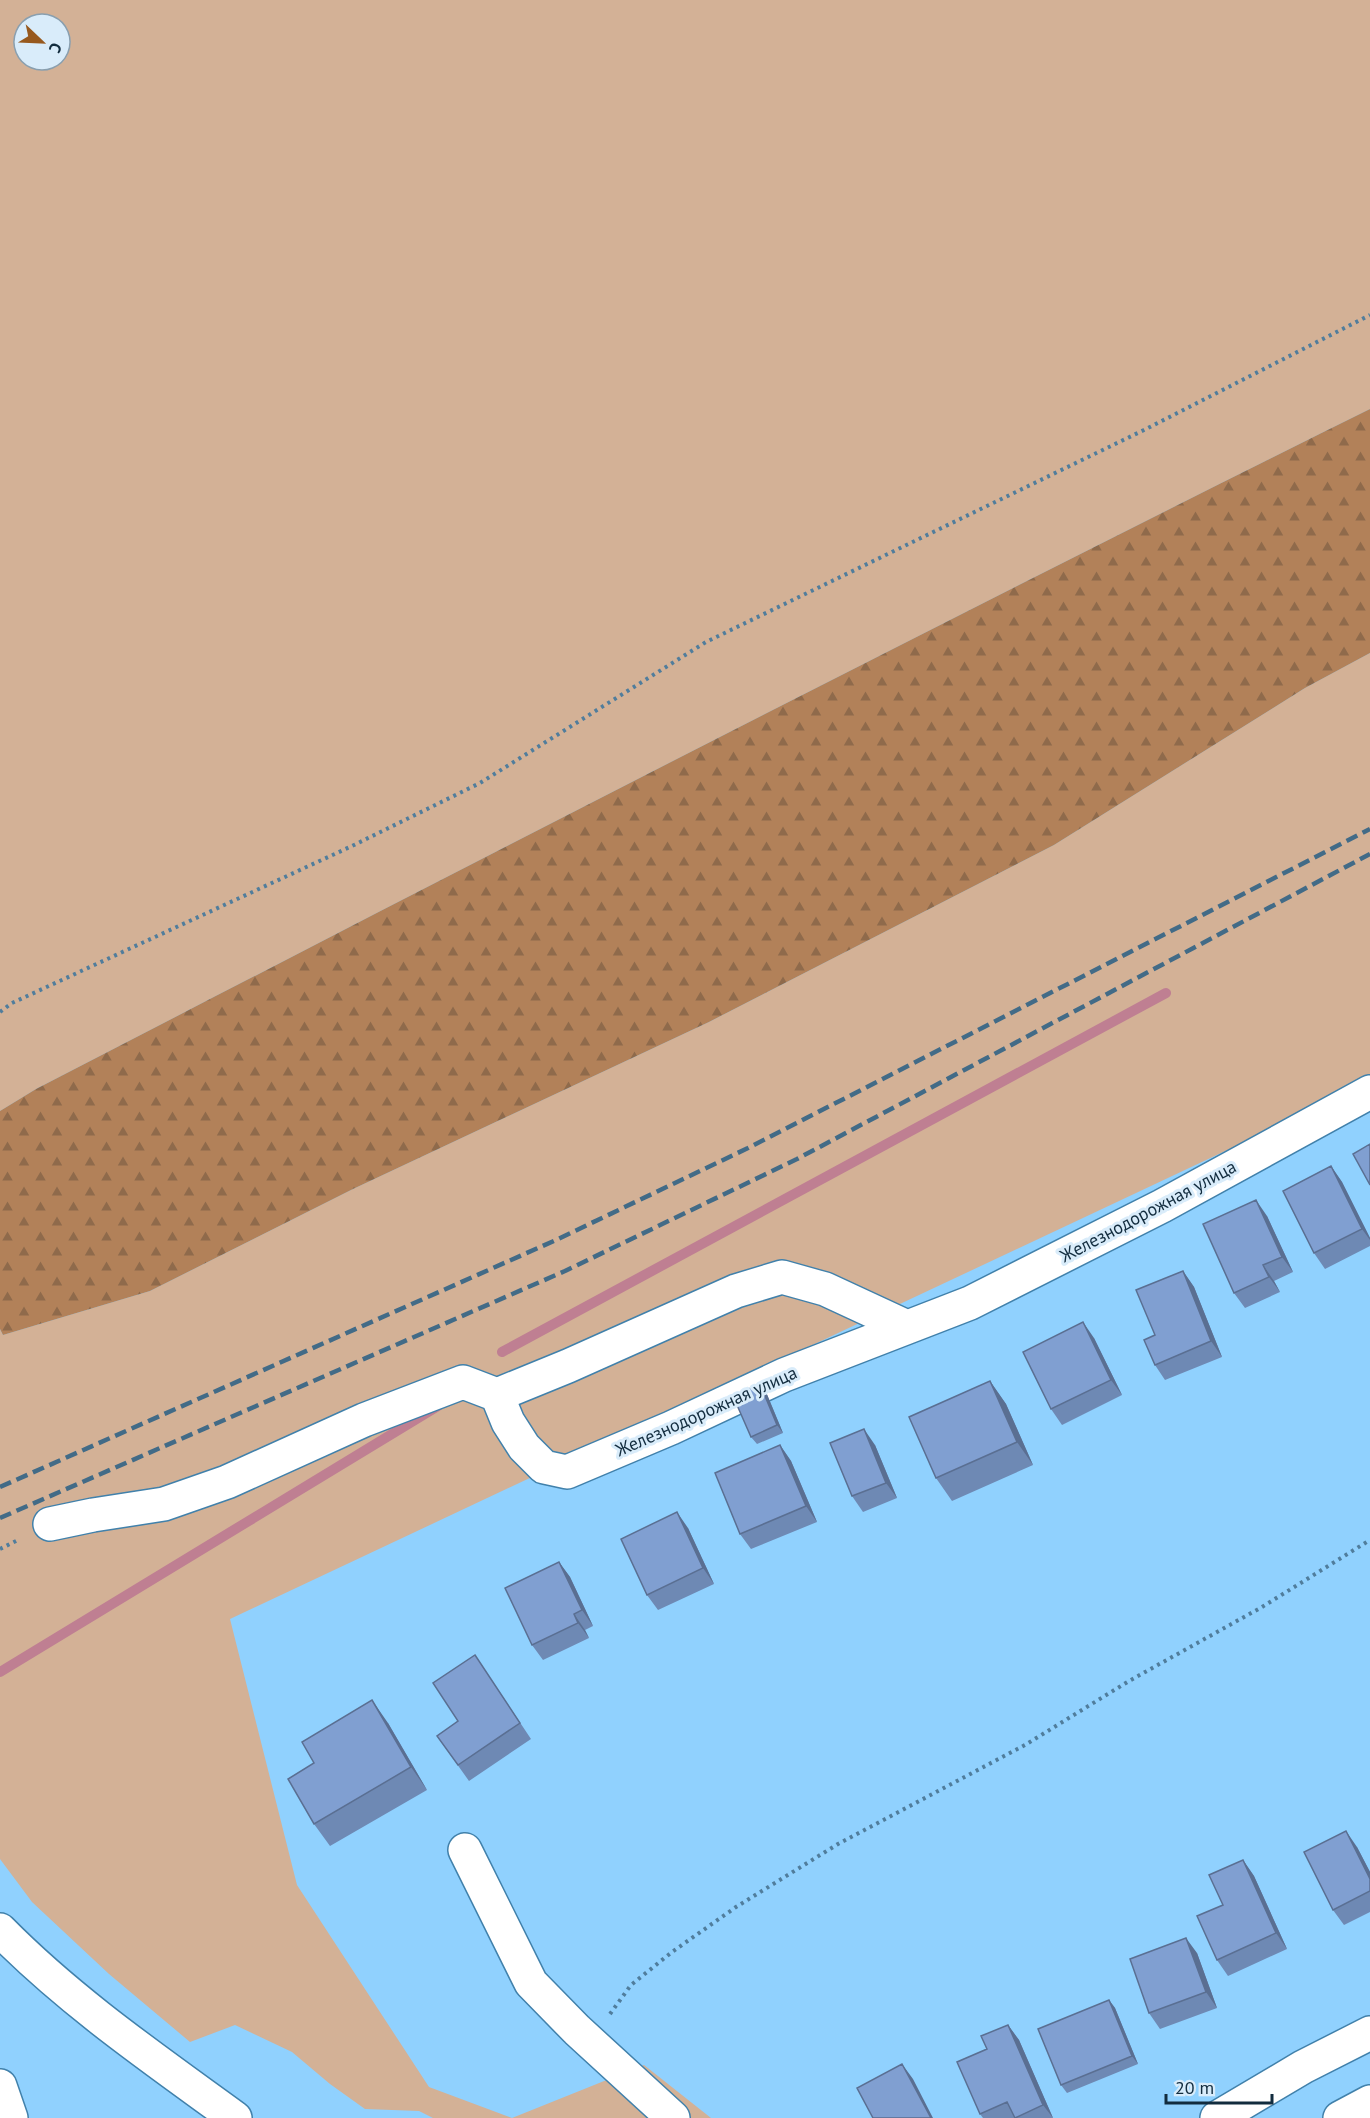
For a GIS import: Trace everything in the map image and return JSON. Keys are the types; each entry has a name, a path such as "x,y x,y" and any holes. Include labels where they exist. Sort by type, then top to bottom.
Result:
{"main road":[{"name":"Железнодорожная улица","path":"497,1395 508,1422 524,1447 544,1467 567,1472 671,1428 784,1375 969,1303 1152,1211 1370,1092"},
{"path":"50,1524 164,1504 206,1490 364,1420 462,1382 497,1395 736,1291 782,1277 825,1289 908,1327"},
{"path":"465,1850 531,1983 673,2118"},
{"path":"0,1930 28,1959 106,2024 236,2118"},
{"path":"1217,2118 1303,2067 1370,2033"},
{"path":"0,2086 11,2118"},
{"path":"1340,2118 1370,2102"}],"path":[{"path":"0,1012 12,1003 352,846 480,783 706,642 1144,430 1370,315"},
{"path":"591,2042 631,1986 672,1952 736,1908 838,1845 1025,1745 1129,1682 1262,1607 1370,1540"}],"shaded area":[{"path":"0,0 1370,0 1370,409 702,746 36,1089 0,1111"},
{"path":"1370,653 1370,1083 230,1619 297,1885 429,2087 512,2118 433,2118 419,2111 365,2109 330,2084 292,2052 235,2025 190,2042 109,1974 32,1902 0,1859 0,1329 3,1335 150,1291 353,1189 709,1022 1054,845 1305,688"},
{"path":"644,2065 711,2118 512,2118"}],"green space":[{"path":"1370,409 1370,653 1305,688 1054,845 709,1022 353,1189 150,1291 3,1335 0,1329 0,1111 36,1089 702,746"}],"building":[{"path":"1370,1144 1370,1185 1353,1154"},
{"path":"1331,1166 1362,1229 1314,1253 1283,1191"},
{"path":"1256,1200 1282,1257 1263,1265 1269,1277 1234,1293 1203,1224"},
{"path":"1183,1271 1211,1341 1155,1365 1144,1340 1155,1335 1136,1290"},
{"path":"1083,1322 1111,1380 1051,1409 1023,1352"},
{"path":"990,1381 1017,1442 936,1478 909,1417"},
{"path":"760,1384 777,1425 751,1437 733,1396"},
{"path":"864,1429 886,1483 852,1496 830,1443"},
{"path":"780,1445 806,1506 740,1534 715,1473"},
{"path":"677,1512 703,1568 647,1595 621,1539"},
{"path":"559,1562 582,1610 574,1614 578,1623 532,1645 505,1588"},
{"path":"475,1655 520,1723 458,1765 437,1736 458,1721 433,1683"},
{"path":"372,1700 411,1767 314,1824 288,1779 314,1763 302,1742"},
{"path":"1346,1831 1370,1879 1370,1891 1333,1910 1304,1852"},
{"path":"1243,1860 1276,1933 1217,1960 1197,1916 1223,1905 1209,1875"},
{"path":"1186,1938 1206,1992 1149,2013 1130,1959"},
{"path":"1109,2000 1132,2056 1061,2085 1038,2029"},
{"path":"1008,2025 1043,2105 1015,2118 1007,2102 980,2114 957,2062 987,2049 981,2036"},
{"path":"902,2064 931,2118 873,2118 857,2088"}],"waterway":[{"path":"502,1352 1166,993"},
{"path":"0,1672 438,1406"}],"railway":[{"path":"0,1487 556,1240 748,1148 1370,829"},
{"path":"0,1518 565,1271 797,1159 1370,854"}]}
